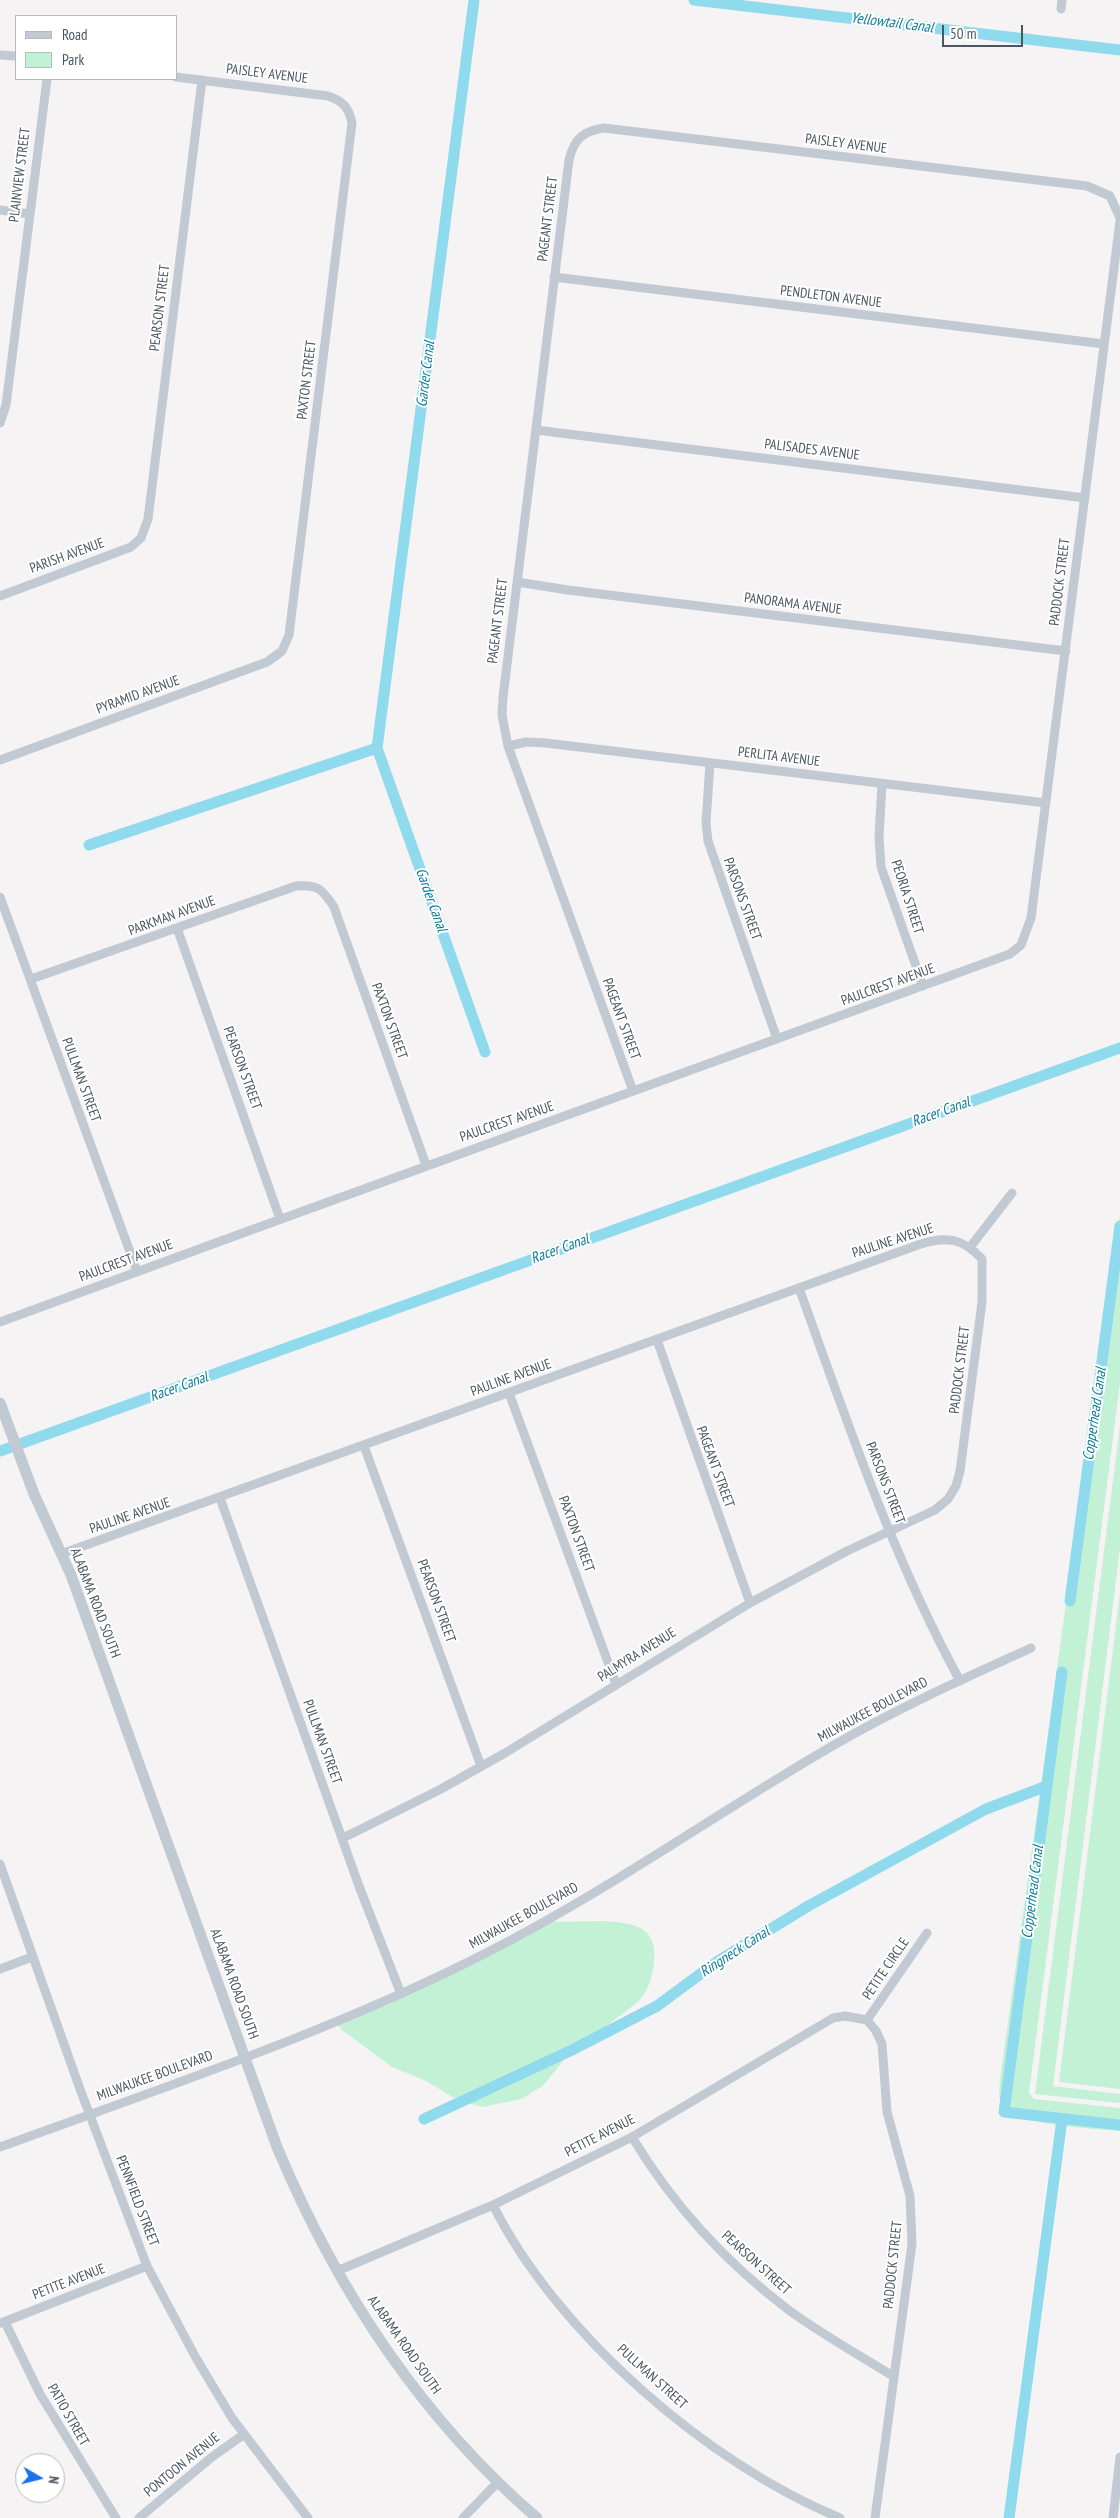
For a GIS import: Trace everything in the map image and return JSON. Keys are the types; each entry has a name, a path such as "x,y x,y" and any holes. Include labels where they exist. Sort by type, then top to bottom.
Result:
{"street":[{"path":"0,55 15,56"},
{"name":"PAISLEY AVENUE","path":"178,77 328,96 340,100 349,110"},
{"name":"PLAINVIEW STREET","path":"0,423 6,404 46,80"},
{"name":"PEARSON STREET","path":"142,538 148,519 202,80"},
{"name":"PAXTON STREET","path":"282,651 289,635 295,590 352,123 349,110"},
{"name":"PAISLEY AVENUE","path":"579,137 589,130 604,128 1087,186 1110,196"},
{"name":"PAGEANT STREET","path":"579,137 572,147 569,160 502,714 508,746 633,1091"},
{"name":"PADDOCK STREET","path":"1021,945 1031,918 1120,219 1110,196"},
{"path":"0,210 30,214"},
{"name":"PENDLETON AVENUE","path":"554,277 1104,344"},
{"name":"PALISADES AVENUE","path":"536,430 1085,498"},
{"name":"PARISH AVENUE","path":"0,596 132,547 142,538"},
{"name":"PANORAMA AVENUE","path":"517,582 568,590 1066,651"},
{"name":"PYRAMID AVENUE","path":"0,760 250,669 267,662 282,651"},
{"name":"PERLITA AVENUE","path":"508,746 526,742 546,743 1046,804"},
{"name":"PARSONS STREET","path":"710,763 706,823 708,841 777,1039"},
{"name":"PEORIA STREET","path":"882,784 879,837 881,867 923,986"},
{"name":"PARKMAN AVENUE","path":"31,980 296,886 309,884 322,890"},
{"name":"PAXTON STREET","path":"322,890 334,906 426,1165"},
{"name":"PULLMAN STREET","path":"0,897 138,1271"},
{"name":"PEARSON STREET","path":"178,928 269,1181 280,1219"},
{"name":"PAULCREST AVENUE","path":"0,1322 426,1165 1010,954 1021,945"},
{"path":"971,1246 1012,1193"},
{"name":"PAULINE AVENUE","path":"61,1554 931,1240 951,1239 971,1246"},
{"name":"PADDOCK STREET","path":"948,1499 956,1486 960,1470 982,1302 982,1259 971,1246"},
{"name":"PARSONS STREET","path":"799,1288 888,1530 945,1654 960,1681"},
{"name":"PAGEANT STREET","path":"657,1340 750,1602"},
{"name":"PAXTON STREET","path":"509,1393 616,1684"},
{"name":"ALABAMA ROAD SOUTH","path":"0,1403 61,1554 294,2186 337,2271 394,2360 432,2410 498,2482 537,2518"},
{"name":"PEARSON STREET","path":"364,1446 482,1766"},
{"name":"PULLMAN STREET","path":"220,1498 359,1886 401,1994"},
{"name":"PALMYRA AVENUE","path":"343,1838 482,1766 750,1602 888,1530 935,1510 948,1499"},
{"name":"MILWAUKEE BOULEVARD","path":"0,2146 270,2048 401,1994 488,1952 548,1920 834,1745 881,1719 1031,1648"},
{"name":"PENNFIELD STREET","path":"0,1864 32,1957 147,2266 196,2358 243,2435 308,2518"},
{"name":"PETITE CIRCLE","path":"867,2020 927,1933"},
{"path":"0,1969 32,1957"},
{"name":"PETITE AVENUE","path":"337,2271 493,2205 632,2137 833,2018 845,2016 867,2020"},
{"name":"PADDOCK STREET","path":"867,2020 876,2031 882,2044 887,2112 907,2182 912,2217 912,2244 876,2518"},
{"name":"PEARSON STREET","path":"632,2137 660,2182 687,2215 738,2267 805,2321 894,2376"},
{"name":"PULLMAN STREET","path":"493,2205 517,2247 541,2282 596,2345 623,2372 660,2405 729,2457 769,2482 840,2518"},
{"name":"PETITE AVENUE","path":"3,2323 147,2266"},
{"name":"PATIO STREET","path":"3,2323 40,2394 116,2518"},
{"name":"PONTOON AVENUE","path":"139,2518 212,2457 243,2435"},
{"path":"1113,2518 1120,2457"},
{"path":"463,2518 498,2482"}],"green space":[{"path":"1120,1214 1120,1383 1029,2093 1034,2099 1120,2108 1120,2131 1057,2125 1023,2118 1003,2107 999,2090"},
{"path":"1120,1425 1120,1548 1053,2086 1120,2094 1120,2103 1035,2094"},
{"path":"1120,1592 1120,2089 1059,2082"},
{"path":"604,1921 634,1925 648,1934 654,1950 654,1962 648,1987 639,2001 566,2057 543,2086 521,2099 482,2107 458,2100 424,2080 392,2067 342,2030 336,2022 549,1922"}],"waterway":[{"name":"Garder Canal","path":"474,0 377,748 485,1052"},
{"name":"Yellowtail Canal","path":"694,0 1120,50"},
{"name":"Garder Canal","path":"89,845 377,748"},
{"name":"Racer Canal","path":"0,1451 1120,1048"},
{"name":"Copperhead Canal","path":"1070,1601 1120,1226"},
{"name":"Copperhead Canal","path":"1062,1672 1004,2112 1120,2125"},
{"name":"Ringneck Canal","path":"424,2119 572,2050 657,2006 718,1961 810,1905 986,1809 1047,1786"},
{"path":"1009,2518 1062,2119"}]}
